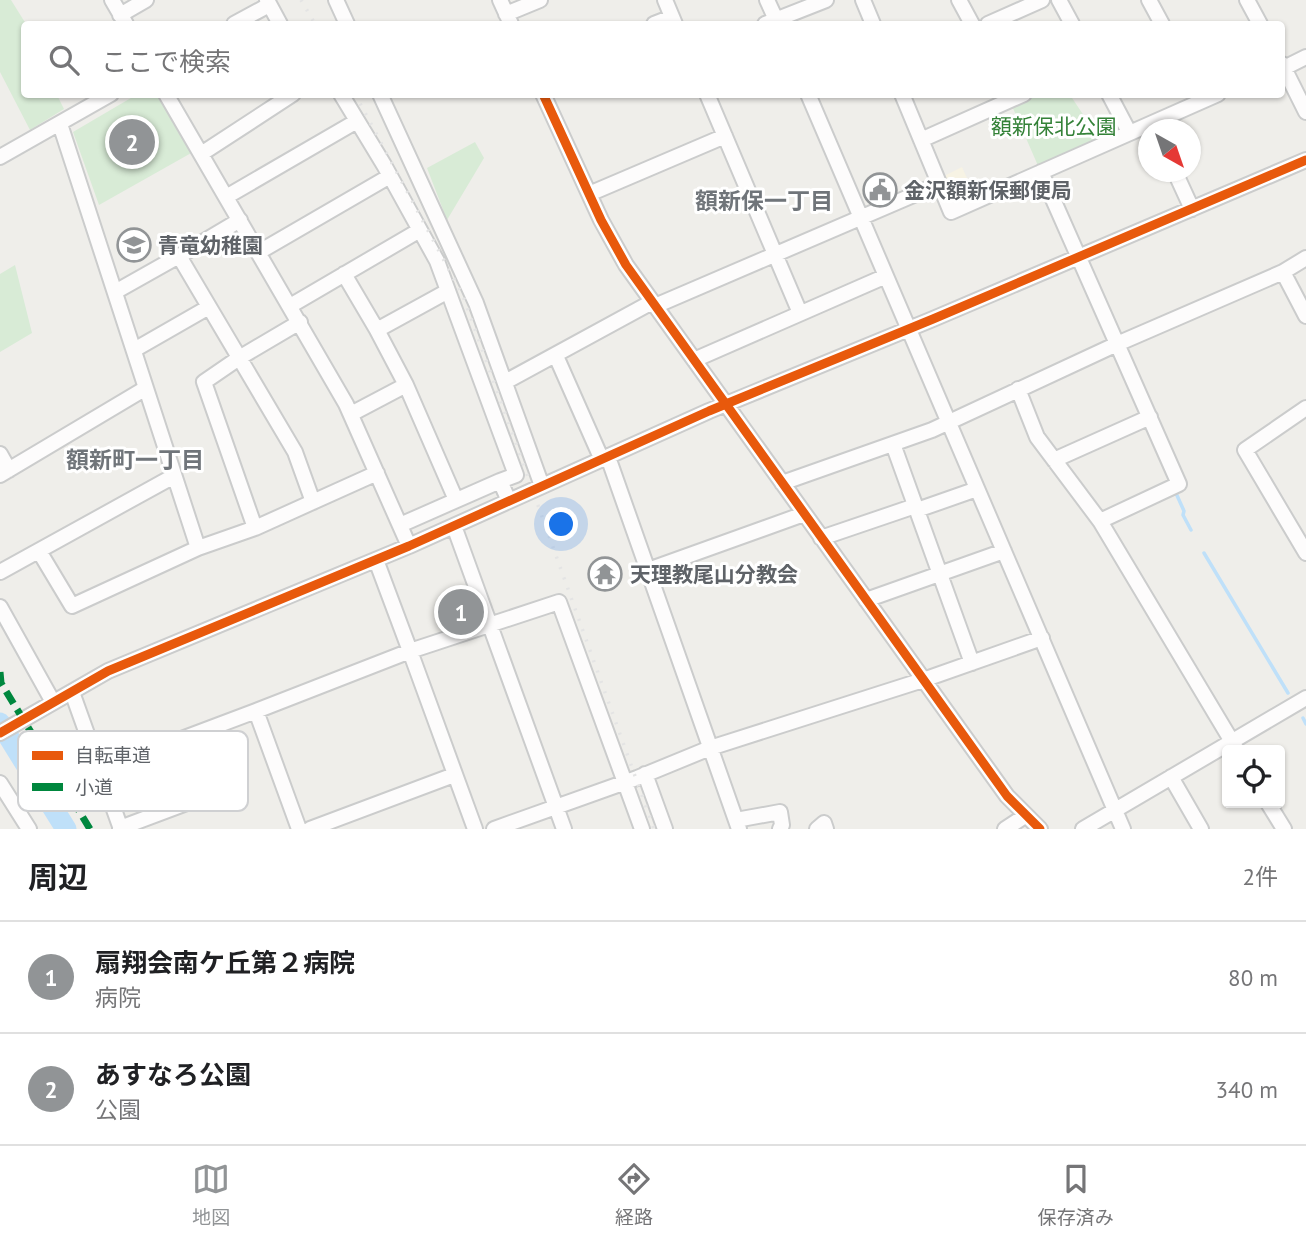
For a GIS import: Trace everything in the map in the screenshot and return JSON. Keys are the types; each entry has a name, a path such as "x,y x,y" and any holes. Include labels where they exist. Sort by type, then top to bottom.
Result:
{"street":[{"path":"112,0 123,20 146,0"},
{"path":"336,0 346,21"},
{"path":"506,13 540,0"},
{"path":"665,0 674,21"},
{"path":"767,0 772,21"},
{"path":"778,21 826,0"},
{"path":"863,0 872,21"},
{"path":"959,0 970,21"},
{"path":"995,21 1042,0"},
{"path":"1059,0 1070,21"},
{"path":"1149,0 1160,21"},
{"path":"1247,0 1258,21"},
{"path":"239,21 268,2 278,21"},
{"path":"1285,66 1306,57"},
{"path":"1285,73 1306,112"},
{"path":"0,157 104,98"},
{"path":"168,98 351,414 409,546"},
{"path":"201,154 287,98"},
{"path":"343,98 437,261 516,475 400,525"},
{"path":"382,98 476,303 542,486"},
{"path":"545,98 589,194 626,265 1007,796 1040,829"},
{"path":"709,98 800,313"},
{"path":"810,98 1123,829"},
{"path":"904,98 951,212 1138,130"},
{"path":"921,140 1015,98"},
{"path":"1111,98 1129,132"},
{"path":"1167,119 1200,98"},
{"path":"226,197 357,121"},
{"path":"60,124 198,548"},
{"path":"589,194 725,136"},
{"path":"0,733 108,671 409,546 726,404 1306,160"},
{"path":"1041,172 1179,484 1100,521"},
{"path":"259,253 390,176"},
{"path":"1180,182 1192,209"},
{"path":"505,382 654,304 939,184"},
{"path":"115,292 240,220"},
{"path":"290,306 420,230"},
{"path":"176,258 179,256 295,452 313,502"},
{"path":"782,483 893,444 948,421 1283,272 1306,258"},
{"path":"1283,272 1306,316"},
{"path":"344,274 406,385 457,500"},
{"path":"694,360 886,276"},
{"path":"377,330 448,290"},
{"path":"134,350 209,307"},
{"path":"254,528 204,382 300,322"},
{"path":"556,356 605,459 648,570 737,824 780,812 780,829"},
{"path":"351,414 406,385"},
{"path":"0,454 5,472 146,387"},
{"path":"1018,389 1037,437 1100,521 1233,745"},
{"path":"1306,408 1245,450 1306,553"},
{"path":"1054,460 1150,417"},
{"path":"893,444 972,663"},
{"path":"39,551 72,606 198,548 254,528 377,473"},
{"path":"0,572 174,476"},
{"path":"500,481 509,501"},
{"path":"821,538 977,489"},
{"path":"648,570 804,514"},
{"path":"454,526 564,829"},
{"path":"866,600 1004,551"},
{"path":"376,560 475,829"},
{"path":"203,731 410,651 559,602 642,829"},
{"path":"0,607 53,702"},
{"path":"494,829 710,748 923,680 1042,638"},
{"path":"72,692 86,731"},
{"path":"1236,745 1306,698"},
{"path":"256,711 299,829"},
{"path":"1083,829 1171,777 1222,752"},
{"path":"645,774 665,829"},
{"path":"310,829 454,775"},
{"path":"1171,777 1201,829"},
{"path":"0,783 29,829"},
{"path":"1271,808 1284,829"},
{"path":"114,811 120,828 165,811"},
{"path":"1005,829 1025,816"},
{"path":"817,829 824,822 827,829"}],"shaded area":[{"path":"962,167 975,196 958,203 952,201 942,177"}],"green space":[{"path":"0,0 11,0 24,21 21,21 21,98 58,98 64,109 30,130 0,72"},
{"path":"131,98 162,98 193,152 99,205 73,132"},
{"name":"額新保北公園","path":"1032,98 1072,98 1101,141 1039,168 1012,106"},
{"path":"475,142 484,158 447,220 427,168"},
{"path":"15,265 32,333 0,352 0,274"}],"waterway":[{"path":"1175,491 1191,530"},
{"path":"1204,553 1288,693"},
{"path":"1303,718 1306,724"},
{"path":"0,723 18,752"},
{"path":"55,811 66,829"}],"railway":[{"path":"301,0 313,21"},
{"path":"357,98 463,296 654,829"}],"marked path":[{"path":"0,672 1,683 30,731"},
{"path":"79,811 90,829"}],"cycle path":[{"path":"545,98 601,220 626,265 1007,796 1040,829"},
{"path":"0,733 108,671 409,546 709,411 1306,160"}],"place":[{"name":"あすなろ公園","path":"132,142"},
{"name":"金沢額新保郵便局","path":"880,190"},
{"name":"青竜幼稚園","path":"134,245"},
{"name":"天理教尾山分教会","path":"605,574"},
{"name":"扇翔会南ケ丘第２病院","path":"461,612"}],"district":[{"name":"額新保一丁目","path":"764,200"},
{"name":"額新町一丁目","path":"135,459"}]}
